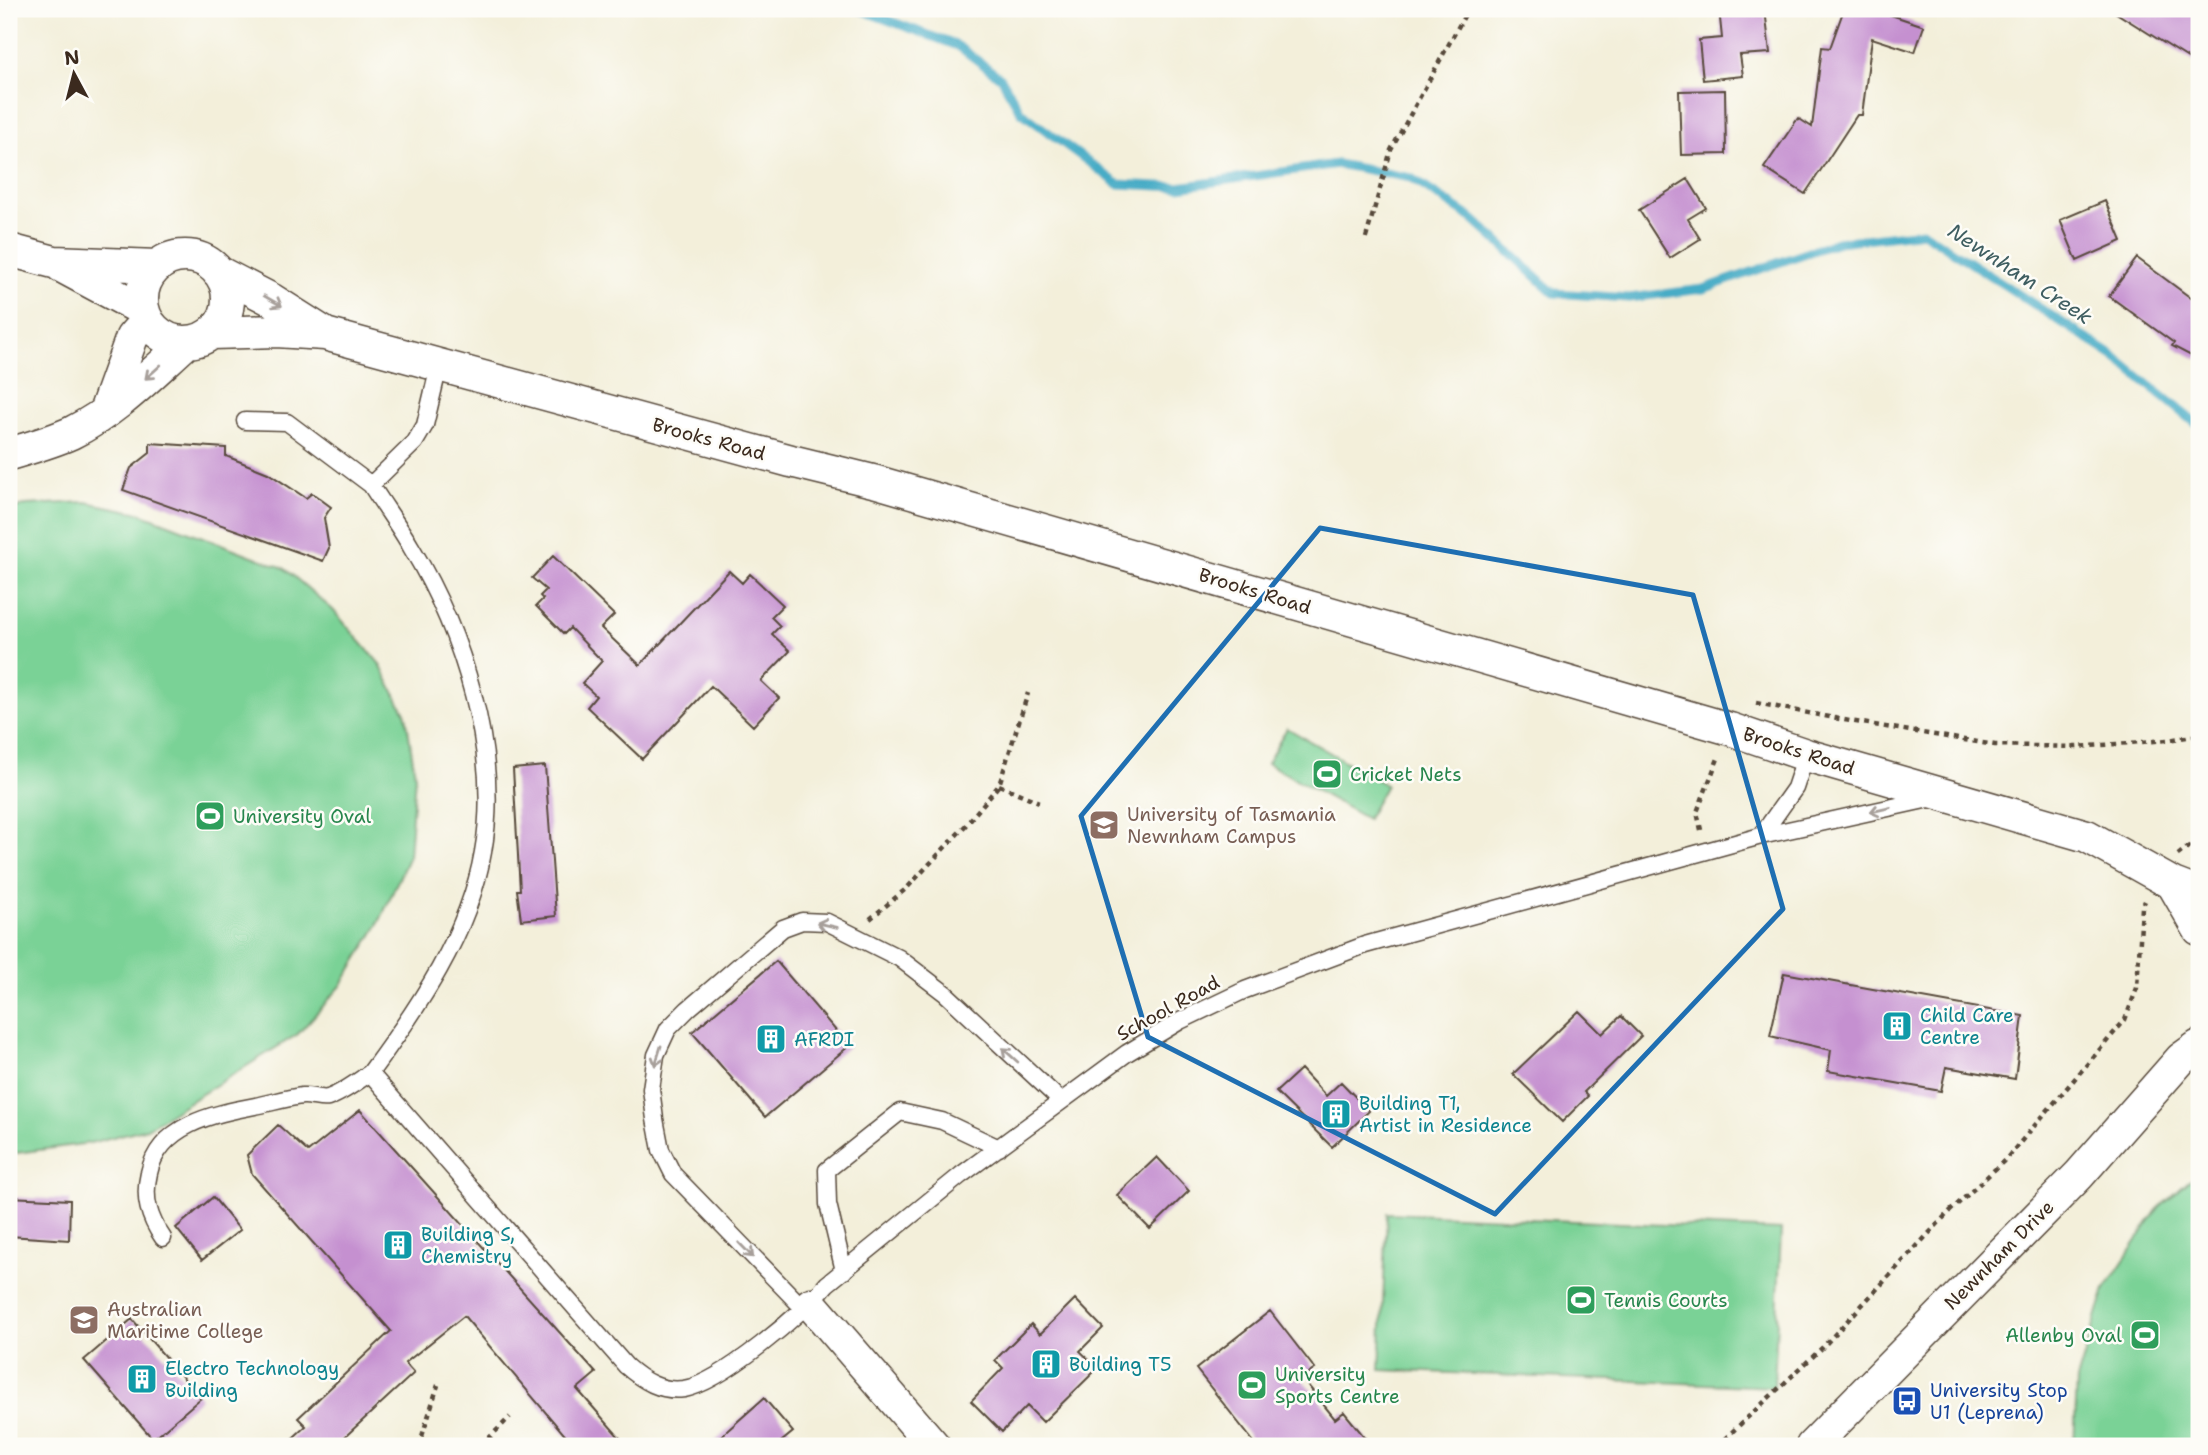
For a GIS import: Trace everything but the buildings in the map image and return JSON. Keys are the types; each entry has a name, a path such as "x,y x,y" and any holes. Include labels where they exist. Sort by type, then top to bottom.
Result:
{"street":[{"path":"9,250 54,262 157,266"},
{"path":"9,454 70,433 112,408 220,323 226,311 228,297 218,272 208,263 195,257 168,259 157,266 148,277 142,289 145,315 132,337 112,408"},
{"path":"54,262 145,315 161,335 174,341 199,337"},
{"name":"Brooks Road","path":"218,272 272,300 325,334"},
{"name":"Brooks Road","path":"199,337 276,331 325,334 877,482 1730,729 1806,755 2087,836 2177,884"},
{"path":"2177,884 2199,929"},
{"name":"Newnham Drive","path":"1812,1446 2079,1175 2190,1053 2199,1023"},
{"path":"807,1307 934,1446"}],"lane":[{"path":"370,485 415,442 425,425 439,366"},
{"path":"163,1238 152,1222 146,1185 151,1160 164,1143 178,1130 198,1121 226,1112 305,1096 327,1098 370,1073 407,1023 453,940 484,852 488,774 475,698 446,614 412,549 370,485 287,422 245,421"},
{"path":"1761,836 1795,788 1806,755"},
{"name":"School Road","path":"370,1073 626,1366 643,1381 664,1389 686,1388 715,1377 733,1365 807,1307 827,1284 961,1175 1127,1053 1180,1021 1245,990 1365,945 1761,836 1947,795"},
{"path":"807,1307 673,1174 661,1150 652,1089 656,1055 668,1029 783,928 802,921 827,922 899,958 946,994 1061,1101"},
{"path":"844,1271 828,1204 827,1170 900,1112 942,1121 999,1148"}],"path":[{"path":"1366,238 1391,150 1468,9"},
{"path":"852,933 907,888 999,785 1028,693"},
{"path":"1707,851 1697,813 1741,700 1995,745 2077,747 2199,735"},
{"path":"999,785 1039,802"},
{"path":"1717,1446 1822,1348 1947,1214 2006,1159 2125,1020 2137,988 2142,907 2177,884"},
{"path":"419,1446 438,1385"},
{"path":"481,1446 510,1416"}],"highlighted area":[{"path":"1320,528 1693,595 1783,909 1495,1214 1148,1037 1081,816"}],"green space":[{"name":"University Oval","path":"86,502 140,513 284,568 333,610 379,663 406,715 415,775 409,856 378,925 341,986 298,1034 147,1128 90,1143 9,1154 9,511 26,505"},
{"name":"Cricket Nets","path":"1287,728 1386,785 1367,819 1267,763"},
{"name":"Allenby Oval","path":"2199,1172 2199,1446 2074,1446 2077,1380 2105,1289 2157,1210"},
{"name":"Tennis Courts","path":"1387,1213 1781,1230 1774,1387 1380,1370"}],"waterway":[{"name":"Newnham Creek","path":"858,9 958,46 1001,78 1021,112 1118,184 1179,187 1337,164 1411,178 1473,219 1554,293 1629,298 1703,289 1838,242 1923,232 2115,357 2199,426"}],"place":[{"name":"Cricket Nets","path":"1327,774"},
{"name":"University Oval","path":"210,816"},
{"name":"University of Tasmania Newnham Campus","path":"1104,825"},
{"name":"Child Care Centre","path":"1897,1026"},
{"name":"AFRDI","path":"771,1039"},
{"name":"Building T1, Artist in Residence","path":"1336,1114"},
{"name":"Building S, Chemistry","path":"398,1245"},
{"name":"Tennis Courts","path":"1581,1300"},
{"name":"Australian Maritime College","path":"84,1320"},
{"name":"Allenby Oval","path":"2145,1335"},
{"name":"Building T5","path":"1046,1364"},
{"name":"Electro Technology Building","path":"142,1379"},
{"name":"University Sports Centre","path":"1252,1385"},
{"name":"University Stop U1 (Leprena)","path":"1907,1401"}]}
